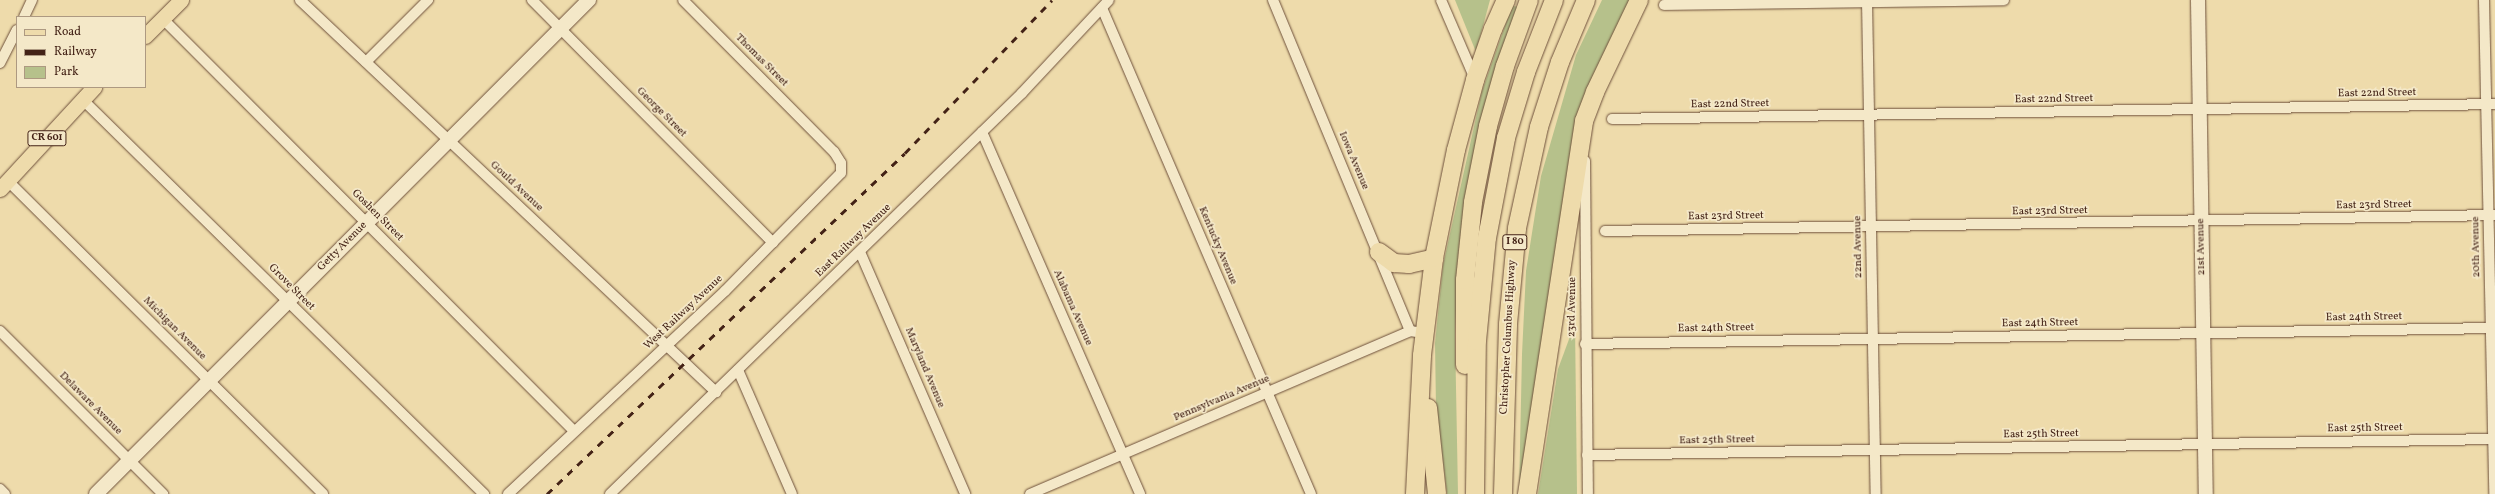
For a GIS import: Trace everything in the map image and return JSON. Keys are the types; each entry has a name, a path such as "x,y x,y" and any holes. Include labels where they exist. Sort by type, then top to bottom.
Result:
{"highway":[{"path":"1483,57 1494,0"},
{"path":"1438,494 1422,355 1417,332 1456,150 1475,80 1506,0"},
{"path":"1464,494 1465,280 1470,224 1488,126 1505,66 1529,0"},
{"name":"I 80","path":"1475,494 1477,341 1487,238 1498,171 1512,118 1533,53 1554,0"},
{"name":"Christopher Columbus Highway","path":"1503,494 1508,324 1518,228 1531,160 1546,107 1563,56 1586,0"},
{"path":"1527,494 1584,121 1595,92 1639,0"},
{"path":"1379,252 1394,263 1409,264 1434,258"},
{"path":"1415,494 1422,355"}],"main road":[{"path":"146,35 181,0"},
{"name":"CR 601","path":"4,185 93,88"}],"street":[{"path":"24,16 32,0"},
{"name":"Gould Avenue","path":"300,0 716,392"},
{"path":"366,62 428,0"},
{"name":"George Street","path":"532,0 773,243"},
{"name":"Getty Avenue","path":"96,494 589,0"},
{"name":"Thomas Street","path":"684,0 822,139"},
{"name":"East Railway Avenue","path":"610,494 620,490 738,370 982,132 1041,73 1109,0"},
{"name":"Iowa Avenue","path":"1273,0 1379,252 1417,332"},
{"path":"1441,0 1475,80"},
{"path":"1664,5 2004,0"},
{"name":"21st Avenue","path":"2198,0 2206,494"},
{"name":"20th Avenue","path":"2484,0 2491,104 2494,494"},
{"name":"22nd Avenue","path":"1867,1 1876,494"},
{"name":"Kentucky Avenue","path":"1102,8 1311,494"},
{"name":"Goshen Street","path":"162,18 574,432"},
{"path":"0,63 16,32"},
{"name":"Grove Street","path":"82,99 484,494"},
{"name":"East 22nd Street","path":"1612,119 2491,104"},
{"name":"23rd Avenue","path":"1584,121 1585,344 1588,494"},
{"name":"Alabama Avenue","path":"982,132 1140,494"},
{"name":"West Railway Avenue","path":"508,494 773,243 841,173 839,159 822,139"},
{"name":"Michigan Avenue","path":"4,185 209,381 323,494"},
{"name":"East 23rd Street","path":"1606,230 1870,228 2492,216"},
{"name":"Maryland Avenue","path":"860,252 966,494"},
{"name":"East 24th Street","path":"1585,344 2493,328"},
{"name":"Delaware Avenue","path":"0,330 163,494"},
{"name":"Pennsylvania Avenue","path":"1030,494 1268,393 1417,332"},
{"path":"738,370 792,494"},
{"name":"East 25th Street","path":"1587,456 2494,439"},
{"path":"0,489 6,494"}],"green space":[{"path":"1455,0 1490,0 1476,52"},
{"path":"1602,0 1633,0 1592,80 1519,494 1522,354 1526,271 1541,176 1576,55"},
{"path":"1512,6 1521,7 1457,287 1455,334 1458,494 1447,494 1436,408 1435,343 1443,265 1482,91"},
{"path":"1575,323 1577,494 1538,494 1558,369"}],"railway":[{"path":"547,494 905,153 1052,0"}]}
